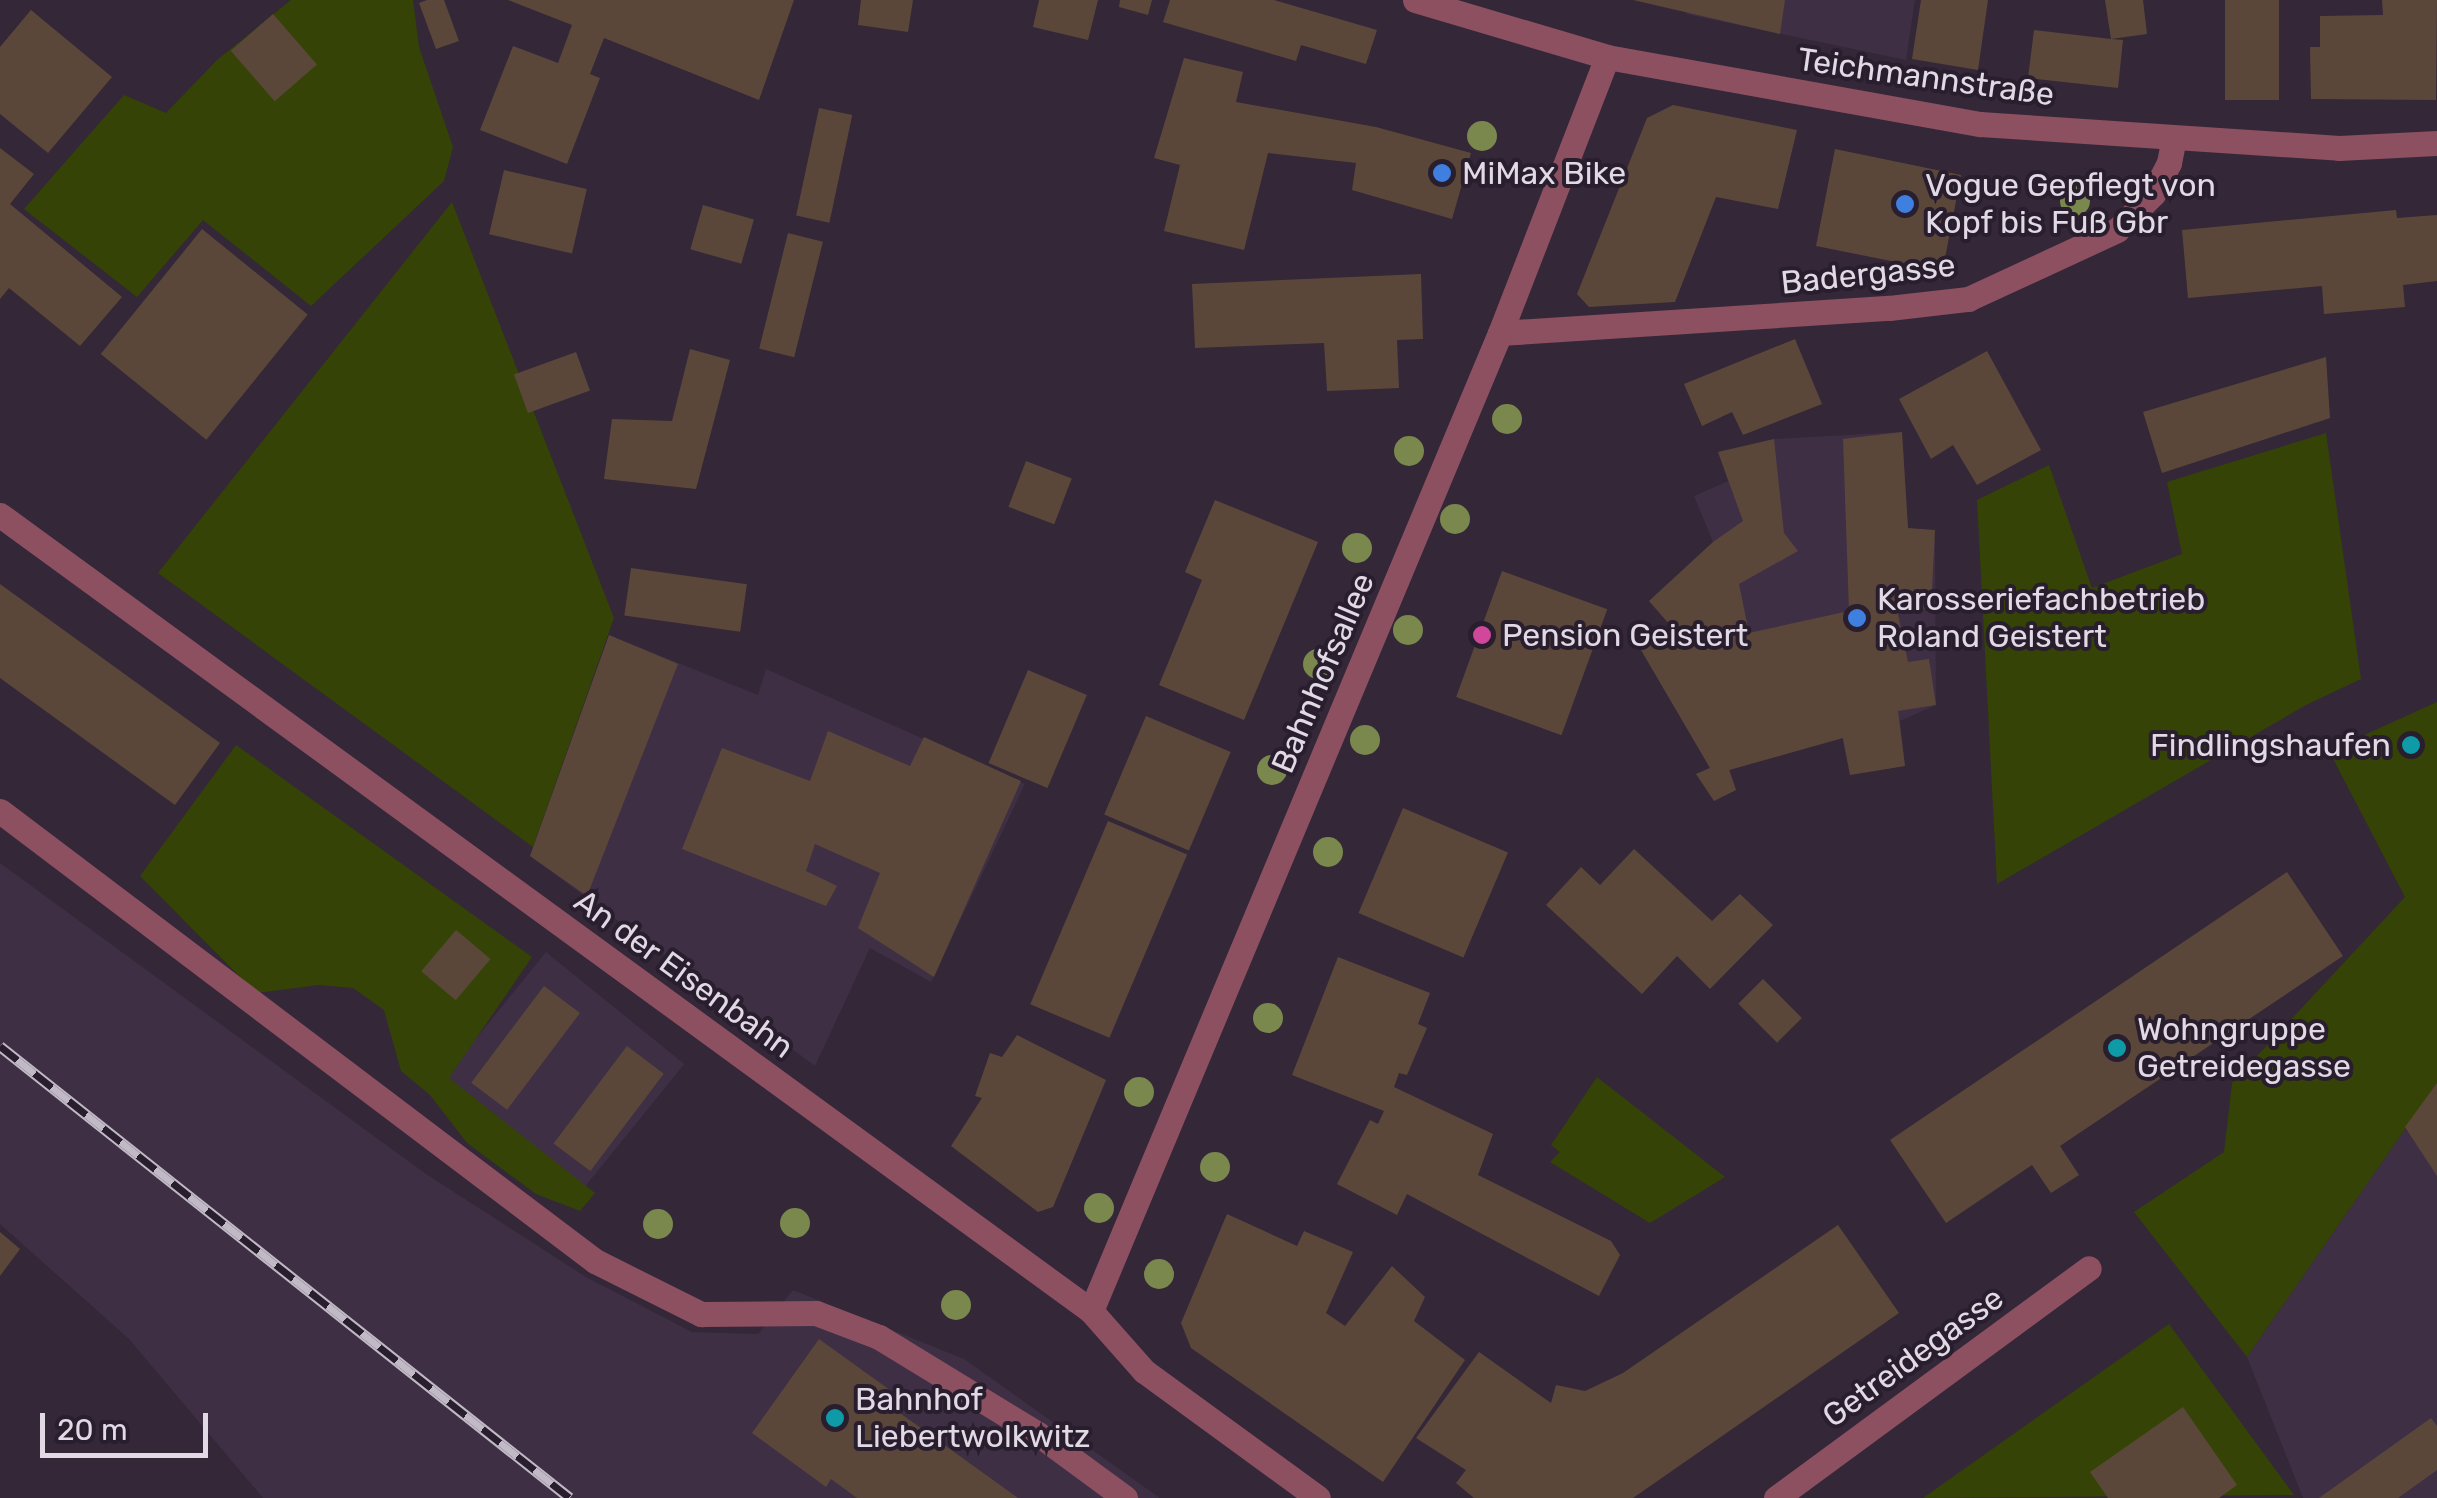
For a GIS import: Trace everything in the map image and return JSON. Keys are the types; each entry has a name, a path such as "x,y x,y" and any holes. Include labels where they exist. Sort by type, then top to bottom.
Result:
{"street":[{"name":"Teichmannstraße","path":"1415,0 1607,56 1980,124 2339,148 2437,143"},
{"name":"Bahnhofsallee","path":"1092,1311 1500,333 1607,56"},
{"name":"Badergasse","path":"1500,333 1890,308 1968,299 2117,230 2153,194 2169,163 2174,137"},
{"name":"An der Eisenbahn","path":"0,515 1092,1311 1144,1371 1318,1498"},
{"path":"0,811 594,1261 701,1314 816,1313 878,1336 1038,1434 1125,1498"},
{"name":"Getreidegasse","path":"1776,1498 2089,1268"}],"shaded area":[{"path":"1689,0 1915,0 1906,60 1686,14"},
{"name":"Karosseriefachbetrieb Roland Geistert","path":"1902,432 1908,528 1935,539 1936,705 1900,721 1905,766 1850,775 1842,738 1730,770 1736,790 1714,801 1696,774 1710,768 1641,650 1670,625 1649,601 1713,542 1694,496 1728,481 1718,452 1774,439"},
{"path":"609,635 758,695 766,669 1025,784 931,982 870,948 815,1066 530,856"},
{"path":"0,863 426,1174 586,1277 692,1332 758,1334 793,1290 964,1359 1160,1498 263,1498 129,1339 0,1224"},
{"path":"546,952 684,1064 584,1188 445,1076"},
{"path":"2437,1083 2437,1498 2303,1498 2247,1357"}],"green space":[{"path":"291,0 413,0 419,47 453,147 444,181 311,306 203,220 137,297 24,209 124,95 166,113 217,60"},
{"path":"452,202 614,618 533,847 158,573"},
{"path":"2326,433 2361,679 2306,705 1997,884 1977,500 2049,465 2092,588 2182,554 2167,482"},
{"path":"2437,702 2437,1083 2247,1357 2134,1212 2224,1152 2232,1083 2405,897 2329,751"},
{"path":"236,745 532,957 449,1078 595,1193 580,1211 536,1194 467,1143 430,1095 401,1071 384,1010 353,988 319,985 256,993 140,876"},
{"path":"1597,1077 1725,1177 1650,1223 1550,1162 1560,1152 1551,1145"},
{"path":"2169,1324 2294,1495 1923,1498"}],"building":[{"path":"444,0 459,41 436,49 419,3"},
{"path":"508,0 794,0 759,100 604,38 590,74 600,78 567,164 480,130 513,46 558,63 572,25"},
{"path":"861,0 913,0 908,32 858,25"},
{"path":"1039,0 1098,0 1088,40 1033,27"},
{"path":"1120,0 1152,0 1148,15 1119,7"},
{"path":"1170,0 1274,0 1377,30 1366,64 1301,45 1296,61 1163,22"},
{"path":"1633,0 1785,0 1780,34"},
{"path":"1921,0 1988,0 1978,70 1912,59"},
{"path":"2105,0 2143,0 2147,34 2111,39"},
{"path":"2225,0 2279,0 2279,100 2225,100"},
{"path":"2382,0 2437,0 2436,100 2311,99 2310,47 2320,47 2320,16 2383,15"},
{"path":"31,10 112,77 48,153 0,114 0,47"},
{"path":"273,14 317,65 275,101 231,51"},
{"path":"2034,30 2123,40 2118,88 2028,78"},
{"path":"1184,58 1243,72 1236,102 1376,127 1471,153 1452,219 1352,190 1356,163 1268,153 1244,250 1164,231 1180,165 1154,158"},
{"path":"1673,105 1797,130 1778,209 1716,197 1675,302 1589,307 1577,294 1647,118"},
{"path":"819,108 852,115 829,223 796,216"},
{"path":"0,148 34,174 10,204 122,297 80,346 9,288 0,299"},
{"path":"1835,149 1961,175 1941,279 1909,274 1911,265 1816,246"},
{"path":"504,170 587,189 572,253 489,234"},
{"path":"703,205 754,220 741,264 690,249"},
{"path":"2396,210 2397,218 2437,215 2437,281 2403,285 2405,307 2324,314 2322,286 2188,298 2182,230"},
{"path":"202,229 308,315 206,440 101,354"},
{"path":"788,233 823,242 794,357 759,348"},
{"path":"1421,274 1423,339 1397,340 1399,388 1327,391 1324,343 1195,348 1192,284"},
{"path":"1795,339 1822,404 1743,435 1732,412 1702,426 1684,384"},
{"path":"690,349 730,360 696,489 604,479 612,419 672,421"},
{"path":"1987,351 2041,450 1977,485 1953,445 1931,459 1899,399"},
{"path":"576,352 590,391 528,413 514,375"},
{"path":"2326,357 2330,418 2162,473 2143,412"},
{"name":"Karosseriefachbetrieb Roland Geistert","path":"1902,432 1908,528 1935,530 1931,609 1897,609 1908,662 1929,659 1936,705 1898,711 1905,766 1850,775 1843,738 1729,770 1736,790 1714,801 1696,774 1710,768 1641,650 1670,625 1649,601 1713,542 1743,521 1718,452 1774,439 1784,533 1798,551 1739,584 1749,633 1849,611 1843,439"},
{"path":"1026,461 1072,479 1054,524 1008,507"},
{"path":"1215,500 1318,542 1244,720 1159,685 1202,580 1185,572"},
{"path":"631,568 747,584 740,632 624,616"},
{"path":"1502,571 1607,609 1561,735 1456,697"},
{"path":"0,584 220,743 175,805 0,678"},
{"path":"609,635 678,664 587,896 530,856"},
{"path":"1028,670 1087,695 1047,788 989,763"},
{"path":"1146,716 1231,752 1189,850 1104,814"},
{"path":"828,731 910,766 924,737 1021,781 934,977 858,928 880,873 815,844 806,871 837,886 826,906 682,849 722,748 810,781"},
{"path":"1403,808 1508,853 1463,957 1358,913"},
{"path":"1108,821 1187,855 1109,1038 1030,1004"},
{"path":"1634,849 1712,921 1740,894 1773,925 1710,989 1677,956 1642,994 1546,905 1581,867 1600,885"},
{"name":"Wohngruppe Getreidegasse","path":"2287,872 2343,956 2060,1146 2079,1175 2051,1193 2032,1165 1946,1223 1890,1140"},
{"path":"456,930 490,959 456,1000 421,971"},
{"path":"1338,957 1430,993 1418,1024 1427,1028 1407,1075 1399,1073 1394,1087 1493,1134 1478,1175 1611,1241 1620,1255 1599,1296 1407,1194 1397,1215 1337,1184 1370,1120 1378,1124 1384,1111 1292,1075"},
{"path":"1763,979 1802,1018 1777,1043 1738,1004"},
{"path":"544,986 580,1013 507,1110 471,1083"},
{"path":"1017,1035 1106,1080 1053,1207 1038,1212 951,1146 982,1098 975,1096 990,1053 1002,1057"},
{"path":"627,1046 664,1074 590,1171 554,1143"},
{"path":"2437,1083 2437,1176 2405,1127"},
{"path":"1227,1214 1297,1246 1304,1231 1353,1252 1326,1313 1345,1326 1392,1266 1425,1297 1414,1321 1465,1360 1383,1482 1191,1348 1181,1323"},
{"path":"1838,1225 1899,1313 1633,1498 1474,1498 1456,1483 1466,1470 1416,1438 1479,1352 1551,1403 1556,1385 1585,1391 1623,1373"},
{"path":"0,1232 20,1249 0,1276"},
{"name":"Bahnhof Liebertwolkwitz","path":"819,1339 894,1393 886,1403 1018,1498 857,1498 831,1479 826,1487 752,1433"},
{"path":"2183,1407 2237,1485 2219,1498 2108,1498 2090,1472"},
{"path":"2431,1418 2437,1426 2437,1470 2398,1498 2319,1498"}],"railway":[{"path":"0,1046 570,1498"}],"place":[{"name":"MiMax Bike","path":"1442,173"},
{"name":"Vogue Gepflegt von Kopf bis Fuß Gbr","path":"1905,204"},
{"name":"Karosseriefachbetrieb Roland Geistert","path":"1857,618"},
{"name":"Pension Geistert","path":"1482,635"},
{"name":"Findlingshaufen","path":"2411,745"},
{"name":"Wohngruppe Getreidegasse","path":"2117,1048"},
{"name":"Bahnhof Liebertwolkwitz","path":"835,1418"}]}
